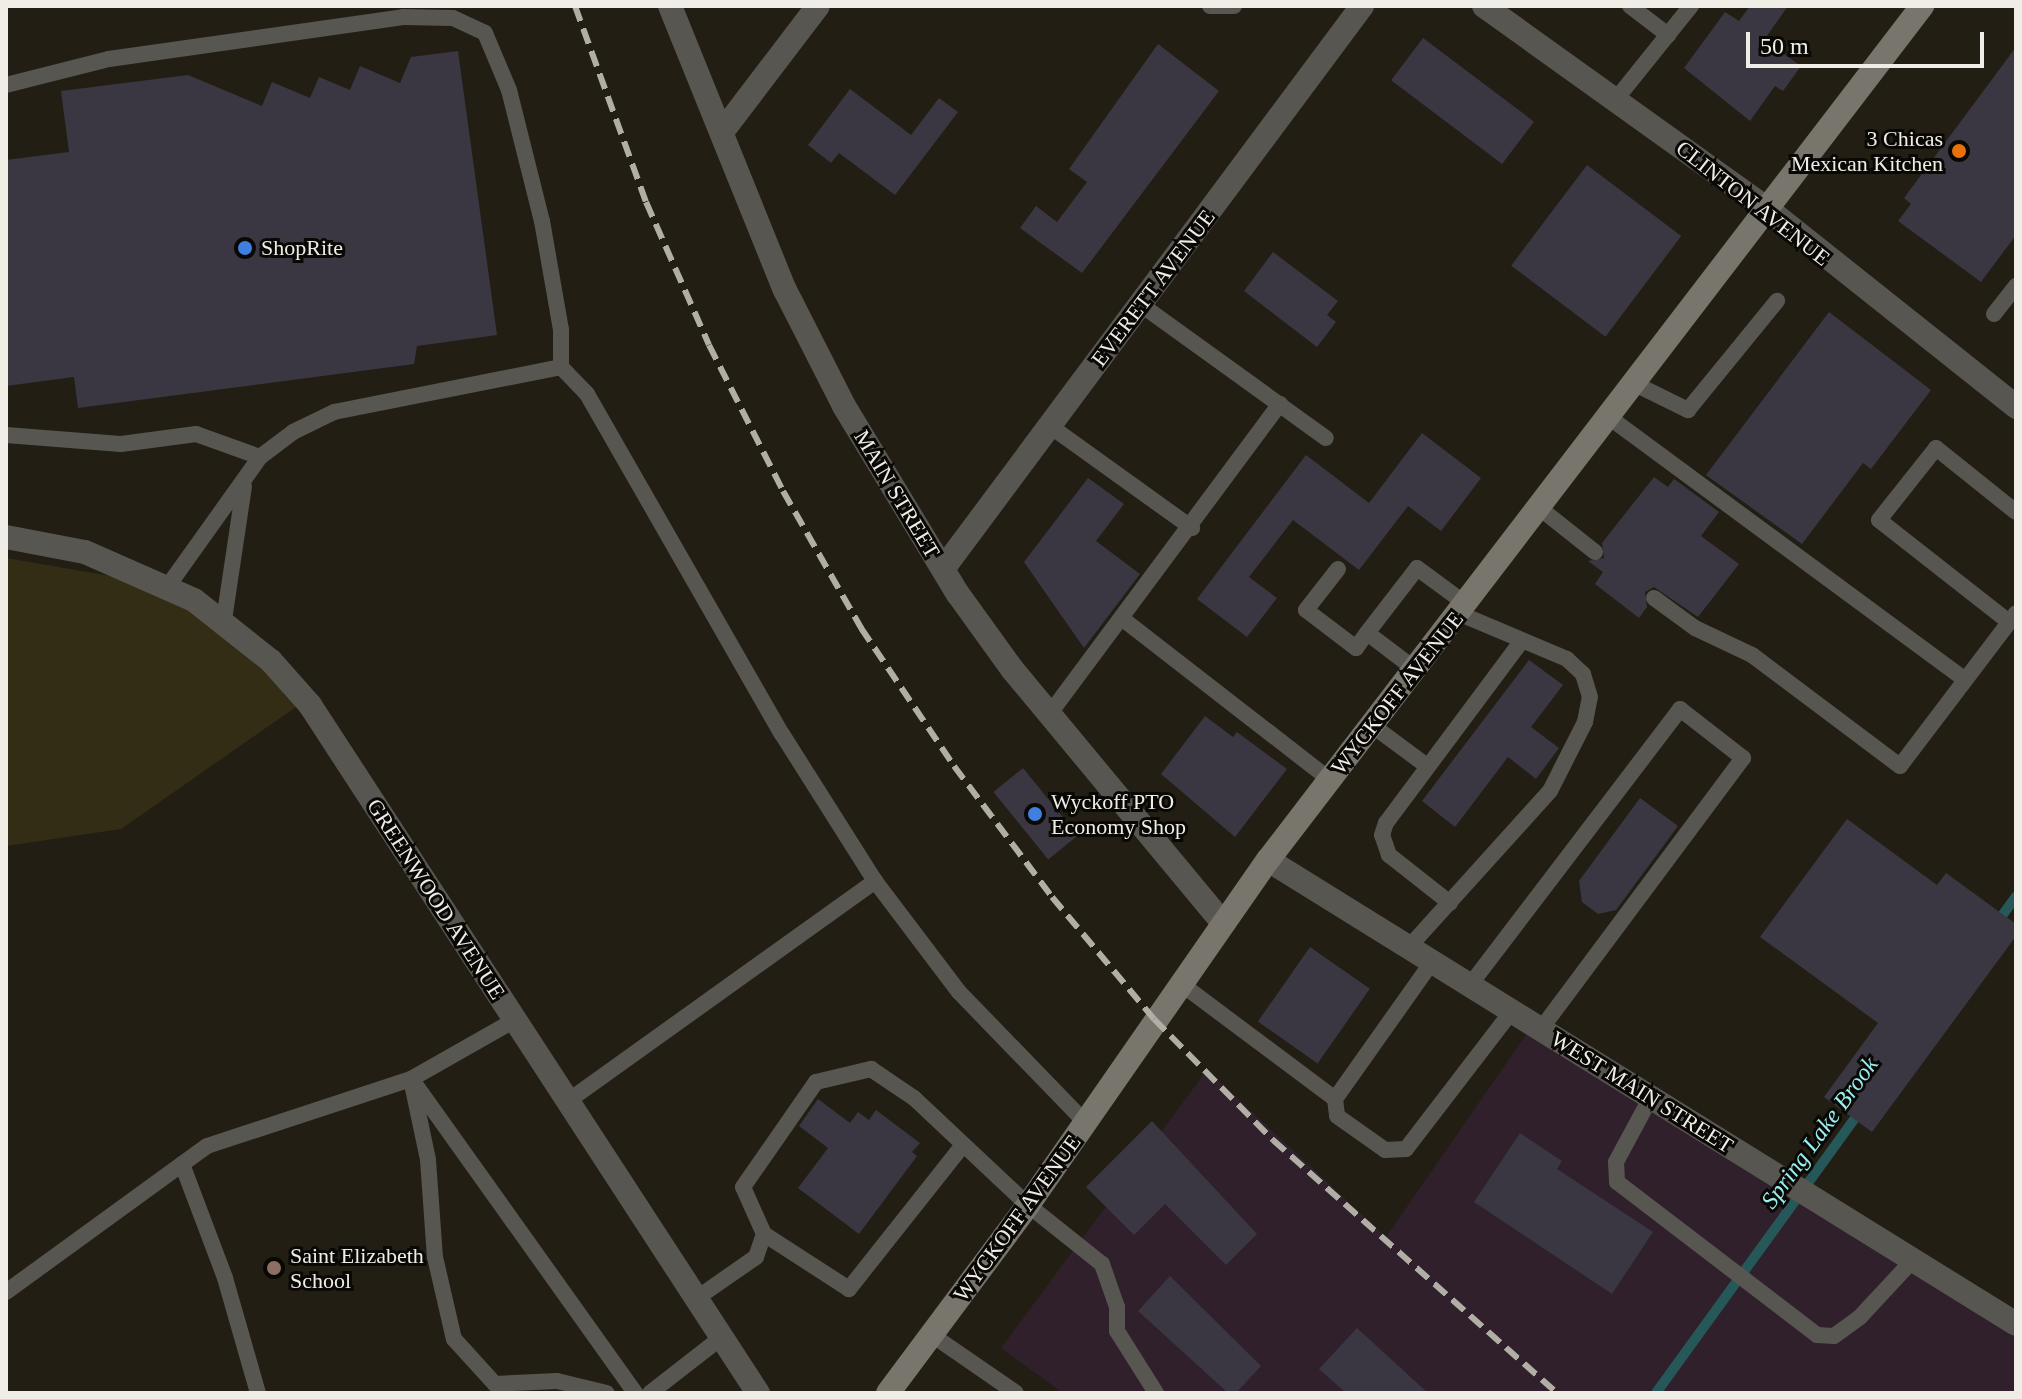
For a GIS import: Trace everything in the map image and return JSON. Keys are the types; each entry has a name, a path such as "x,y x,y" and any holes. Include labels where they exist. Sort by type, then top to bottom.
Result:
{"main road":[{"name":"WYCKOFF AVENUE","path":"888,1393 1028,1205 1268,860 1416,670 1714,273 1770,211 1922,6"}],"street":[{"name":"MAIN STREET","path":"670,6 785,290 844,406 943,569 1048,716 1223,923"},
{"path":"722,132 818,6"},
{"name":"EVERETT AVENUE","path":"943,569 1362,6"},
{"name":"CLINTON AVENUE","path":"1497,10 1770,211 2016,407"},
{"name":"GREENWOOD AVENUE","path":"6,537 85,552 168,586 224,620 271,661 310,705 758,1393"},
{"name":"WEST MAIN STREET","path":"1268,860 2016,1324"}],"lane":[{"path":"1210,6 1234,6"},
{"path":"1630,6 1668,35"},
{"path":"1617,98 1691,6"},
{"path":"6,85 109,59 403,17 453,18 485,33 509,90 542,221 561,330 561,367 587,394 782,734 875,881 959,992 1086,1123"},
{"path":"1994,314 2016,286"},
{"path":"1631,382 1688,410 1777,301"},
{"path":"1140,304 1326,438"},
{"path":"168,586 244,484 260,457 334,412 561,367"},
{"path":"1048,716 1124,620 1280,404"},
{"path":"1606,415 1963,678"},
{"path":"1050,426 1192,528"},
{"path":"6,435 121,444 196,434 260,457"},
{"path":"1654,598 1695,628 1752,655 1900,766 1946,710 1963,678 2012,617 1879,520 1936,448 2016,512"},
{"path":"224,620 244,484"},
{"path":"1537,506 1595,552"},
{"path":"1338,569 1306,610 1356,648 1417,568 1462,608 1520,643 1567,659 1583,674 1590,697 1585,722 1550,791 1409,947"},
{"path":"1124,620 1330,780"},
{"path":"1367,633 1416,670"},
{"path":"1450,903 1389,855 1382,835 1427,766 1520,643"},
{"path":"1470,985 1680,709 1743,758 1541,1029"},
{"path":"1373,726 1427,766"},
{"path":"568,1101 875,881"},
{"path":"1432,962 1335,1099 1337,1116 1385,1150 1406,1149 1512,1011"},
{"path":"1180,983 1335,1099"},
{"path":"6,1292 29,1272 207,1146 411,1079 515,1020"},
{"path":"963,1145 849,1289 764,1234 743,1187 816,1082 871,1069 914,1098 1028,1205 1102,1264 1117,1307 1117,1331 1156,1393"},
{"path":"411,1079 428,1160 435,1257 454,1339 495,1384 557,1381 607,1393"},
{"path":"411,1079 635,1393"},
{"path":"1651,1097 1616,1162 1617,1182 1817,1335 1834,1336 1860,1317 1913,1260"},
{"path":"182,1164 225,1278 258,1393"},
{"path":"697,1298 756,1257 764,1234"},
{"path":"932,1335 1016,1393"},
{"path":"650,1393 722,1337"}],"shaded area":[{"path":"6,558 163,585 303,702 121,829 6,846"},
{"path":"1530,1029 2016,1333 2016,1393 1063,1393 1001,1348 1207,1070 1386,1237"}],"building":[{"path":"1750,6 1788,6 1764,40 1801,66 1783,91 1775,86 1750,121 1684,68 1725,12 1739,21"},
{"path":"1423,38 1534,122 1502,164 1391,80"},
{"path":"1158,44 1219,91 1082,273 1020,228 1036,206 1057,222 1087,182 1069,169"},
{"path":"2016,47 2016,235 1981,282 1898,221 1911,204 1904,198"},
{"name":"ShopRite","path":"458,51 497,335 417,346 414,364 78,408 74,377 6,386 6,160 69,152 61,91 188,75 262,106 272,82 310,98 319,77 350,90 360,66 400,83 411,57"},
{"path":"850,89 911,135 939,98 958,112 895,195 839,153 831,163 808,145"},
{"path":"1587,165 1681,236 1605,337 1511,266"},
{"path":"1273,252 1338,301 1327,315 1336,322 1317,347 1244,291"},
{"path":"1829,312 1931,390 1871,469 1863,463 1802,544 1706,475"},
{"path":"1422,433 1481,478 1441,531 1408,506 1359,570 1293,520 1249,577 1277,598 1247,637 1197,599 1306,455 1369,503"},
{"path":"1654,477 1668,487 1674,479 1719,512 1701,536 1739,564 1698,617 1654,587 1645,592 1647,607 1639,618 1595,584 1603,572 1588,561 1604,558 1602,543"},
{"path":"1088,478 1124,504 1096,541 1140,574 1084,648 1024,562"},
{"path":"1529,660 1563,685 1531,727 1559,748 1536,779 1508,757 1455,827 1422,801"},
{"path":"1205,716 1233,737 1237,732 1287,769 1235,837 1161,774"},
{"name":"Wyckoff PTO Economy Shop","path":"1023,768 1078,836 1048,860 993,792"},
{"path":"1640,798 1678,826 1616,910 1598,914 1582,902 1579,881"},
{"path":"1847,819 1937,885 1946,873 2016,924 2016,936 1872,1132 1824,1097 1878,1023 1760,937"},
{"path":"1310,947 1370,989 1318,1063 1258,1022"},
{"path":"818,1099 850,1123 858,1112 869,1120 876,1110 920,1143 912,1152 917,1156 859,1234 798,1188 828,1148 799,1126"},
{"path":"1152,1121 1257,1234 1226,1265 1165,1204 1134,1235 1086,1187"},
{"path":"1520,1133 1562,1161 1557,1169 1653,1232 1612,1294 1474,1202"},
{"path":"1170,1276 1261,1366 1236,1393 1228,1393 1138,1311"},
{"path":"1357,1328 1428,1393 1346,1393 1319,1369"}],"waterway":[{"name":"Spring Lake Brook","path":"1996,924 2016,896"},
{"name":"Spring Lake Brook","path":"1656,1393 1862,1108"}],"railway":[{"path":"575,6 646,202 709,345 783,491 861,628 954,766 1052,897 1154,1019 1273,1140 1557,1393"}],"place":[{"name":"3 Chicas Mexican Kitchen","path":"1959,151"},
{"name":"ShopRite","path":"245,248"},
{"name":"Wyckoff PTO Economy Shop","path":"1035,814"},
{"name":"Saint Elizabeth School","path":"274,1268"}]}
